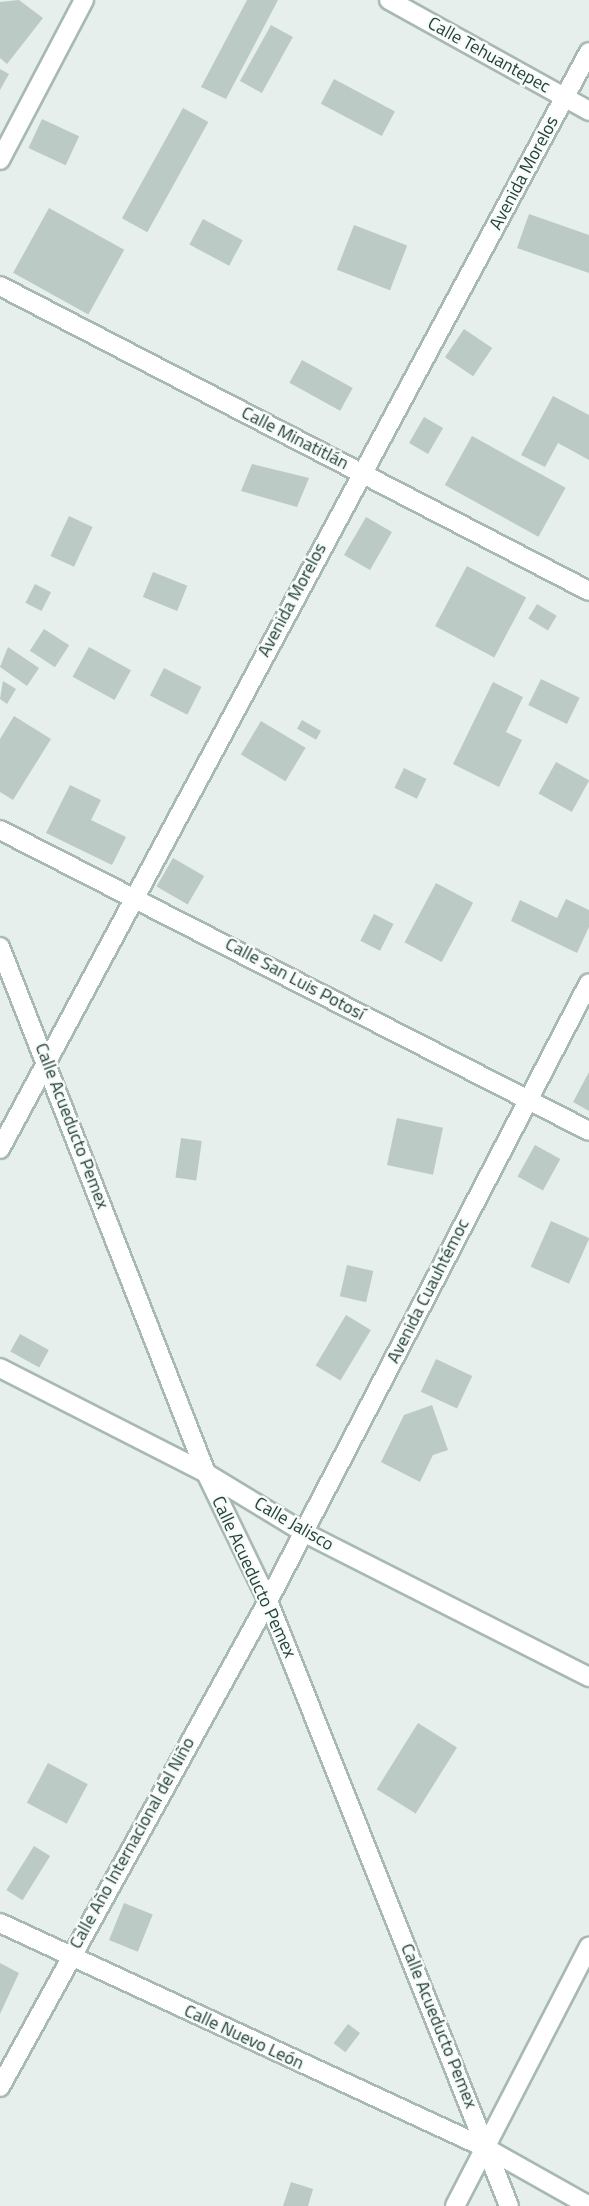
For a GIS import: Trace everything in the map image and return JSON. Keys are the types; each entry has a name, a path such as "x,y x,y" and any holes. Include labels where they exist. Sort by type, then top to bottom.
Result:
{"street":[{"path":"0,160 84,0"},
{"name":"Calle Tehuantepec","path":"389,0 589,111"},
{"name":"Avenida Morelos","path":"0,1149 133,894 589,52"},
{"name":"Calle Minatitlán","path":"0,286 589,591"},
{"name":"Calle San Luis Potosí","path":"0,830 133,894 589,1131"},
{"name":"Calle Acueducto Pemex","path":"0,947 46,1057 206,1473 268,1601 509,2206"},
{"name":"Avenida Cuauhtémoc","path":"268,1601 526,1100 589,983"},
{"name":"Calle Jalisco","path":"0,1368 206,1473 303,1532 589,1677"},
{"name":"Calle Año Internacional del Niño","path":"0,2087 68,1957 268,1601"},
{"name":"Calle Nuevo León","path":"0,1923 68,1957 488,2149"},
{"path":"455,2206 488,2149 589,1946"},
{"path":"488,2149 589,2206"}],"building":[{"path":"19,0 43,18 7,64 0,58 0,2"},
{"path":"247,0 278,0 226,99 201,87"},
{"path":"271,25 293,37 262,93 240,81"},
{"path":"0,69 9,74 0,90"},
{"path":"334,79 395,111 382,136 321,104"},
{"path":"183,108 208,122 147,232 122,218"},
{"path":"42,119 79,136 66,165 28,148"},
{"path":"49,208 124,250 88,314 13,273"},
{"path":"529,214 589,235 589,273 517,248"},
{"path":"203,219 243,240 229,266 189,245"},
{"path":"354,225 407,245 390,290 337,270"},
{"path":"464,329 492,348 473,376 445,357"},
{"path":"302,360 353,388 340,411 289,383"},
{"path":"553,396 589,415 589,460 558,443 545,467 521,455"},
{"path":"424,417 443,428 428,454 409,443"},
{"path":"472,436 566,488 538,537 445,485"},
{"path":"252,464 309,478 297,507 241,491"},
{"path":"69,516 93,527 74,567 50,556"},
{"path":"366,517 392,532 370,570 344,555"},
{"path":"467,566 526,597 494,657 435,626"},
{"path":"153,572 187,586 177,611 143,597"},
{"path":"35,584 51,592 42,611 25,603"},
{"path":"537,604 557,616 548,630 528,619"},
{"path":"44,629 69,645 55,667 30,651"},
{"path":"8,647 39,668 27,686 0,667"},
{"path":"89,647 131,670 114,700 73,677"},
{"path":"164,668 201,687 187,715 150,696"},
{"path":"541,679 580,698 567,724 528,705"},
{"path":"3,681 16,689 7,704 0,699"},
{"path":"493,682 523,697 506,732 522,740 499,787 453,764"},
{"path":"14,716 51,739 13,800 0,792 0,739"},
{"path":"302,720 321,731 316,740 297,729"},
{"path":"261,721 306,748 285,781 241,754"},
{"path":"556,762 589,780 572,812 539,793"},
{"path":"404,768 426,779 417,799 394,788"},
{"path":"70,785 101,800 91,820 126,837 112,865 46,833"},
{"path":"173,858 204,876 188,905 156,887"},
{"path":"436,883 473,903 442,962 405,942"},
{"path":"566,899 589,910 589,927 577,953 511,921 520,900 557,918"},
{"path":"374,914 394,924 380,951 360,941"},
{"path":"589,1072 589,1111 573,1102"},
{"path":"397,1118 443,1128 433,1175 387,1165"},
{"path":"181,1138 202,1141 196,1181 175,1178"},
{"path":"535,1145 560,1159 543,1191 518,1176"},
{"path":"551,1221 589,1238 569,1284 531,1267"},
{"path":"347,1265 373,1271 366,1302 340,1296"},
{"path":"346,1315 371,1330 340,1381 316,1366"},
{"path":"20,1334 49,1350 39,1367 10,1351"},
{"path":"436,1359 472,1376 457,1409 421,1392"},
{"path":"432,1405 448,1450 433,1455 420,1482 381,1462 404,1415"},
{"path":"418,1723 457,1747 416,1814 377,1789"},
{"path":"48,1763 88,1784 67,1824 27,1803"},
{"path":"34,1846 50,1856 23,1900 6,1890"},
{"path":"124,1903 153,1915 138,1952 109,1940"},
{"path":"0,1963 19,1973 0,2014"},
{"path":"348,2024 360,2033 346,2052 334,2043"},
{"path":"291,2182 313,2189 308,2206 283,2206"}]}
